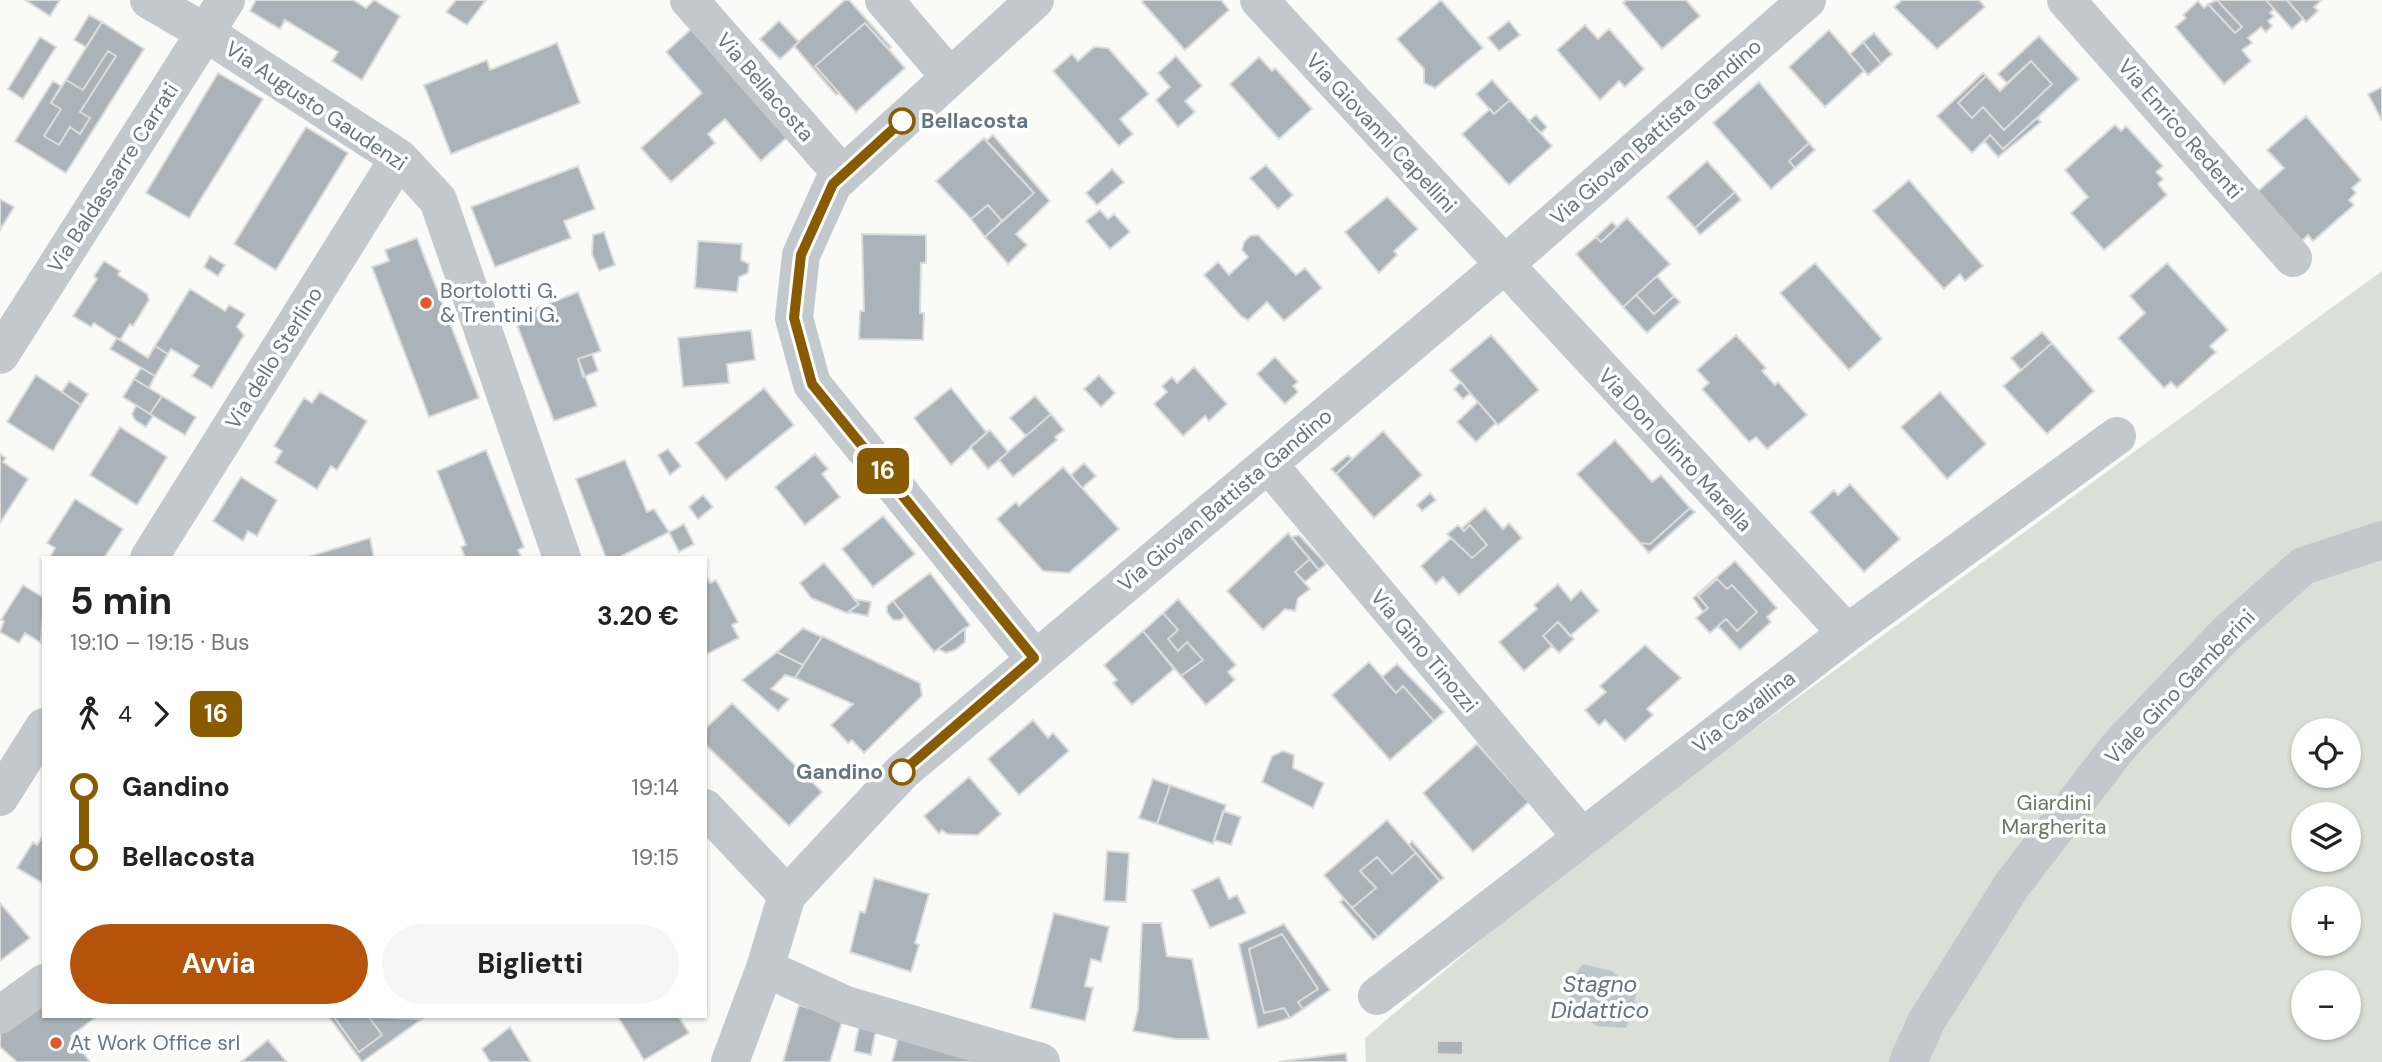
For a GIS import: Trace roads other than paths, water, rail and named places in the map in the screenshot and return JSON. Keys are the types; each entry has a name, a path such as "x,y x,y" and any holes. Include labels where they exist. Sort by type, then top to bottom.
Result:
{"street":[{"name":"Via Augusto Gaudenzi","path":"149,0 206,33 399,158 438,200 561,556"},
{"name":"Via Baldassarre Carrati","path":"0,355 226,0"},
{"name":"Via Bellacosta","path":"689,0 842,174"},
{"path":"884,0 950,76"},
{"path":"1034,658 812,384 794,318 801,255 833,184 1035,0"},
{"name":"Via Giovanni Capellini","path":"1259,0 1503,266"},
{"name":"Via Giovan Battista Gandino","path":"730,1062 765,968 787,895 902,772 1034,658 1269,465 1503,266 1807,0"},
{"name":"Via Enrico Redenti","path":"2066,0 2293,258"},
{"name":"Via dello Sterlino","path":"150,556 399,158"},
{"name":"Via Don Olinto Marella","path":"1503,266 1847,634"},
{"name":"Via Cavallina","path":"1377,996 1581,836 1847,634 2117,436"},
{"name":"Via Gino Tinozzi","path":"1269,465 1581,836"},
{"name":"Viale Gino Gamberini","path":"1908,1062 1926,1022 2012,885 2119,746 2226,635 2303,566 2382,540"},
{"path":"0,797 42,730"},
{"path":"707,810 787,895"},
{"path":"765,968 846,1005 1020,1059"},
{"path":"0,1015 42,984"}],"water":[{"name":"Stagno Didattico","path":"1583,964 1612,971 1636,991 1634,1011 1626,1028 1597,1026 1574,1011 1567,986"}],"place":[{"name":"Bellacosta","path":"902,121"},
{"name":"Bortolotti G. & Trentini G.","path":"426,303"},
{"name":"Gandino","path":"902,772"},
{"name":"At Work Office srl","path":"56,1043"}],"park label":[{"name":"Giardini Margherita","path":"2054,815"}]}
